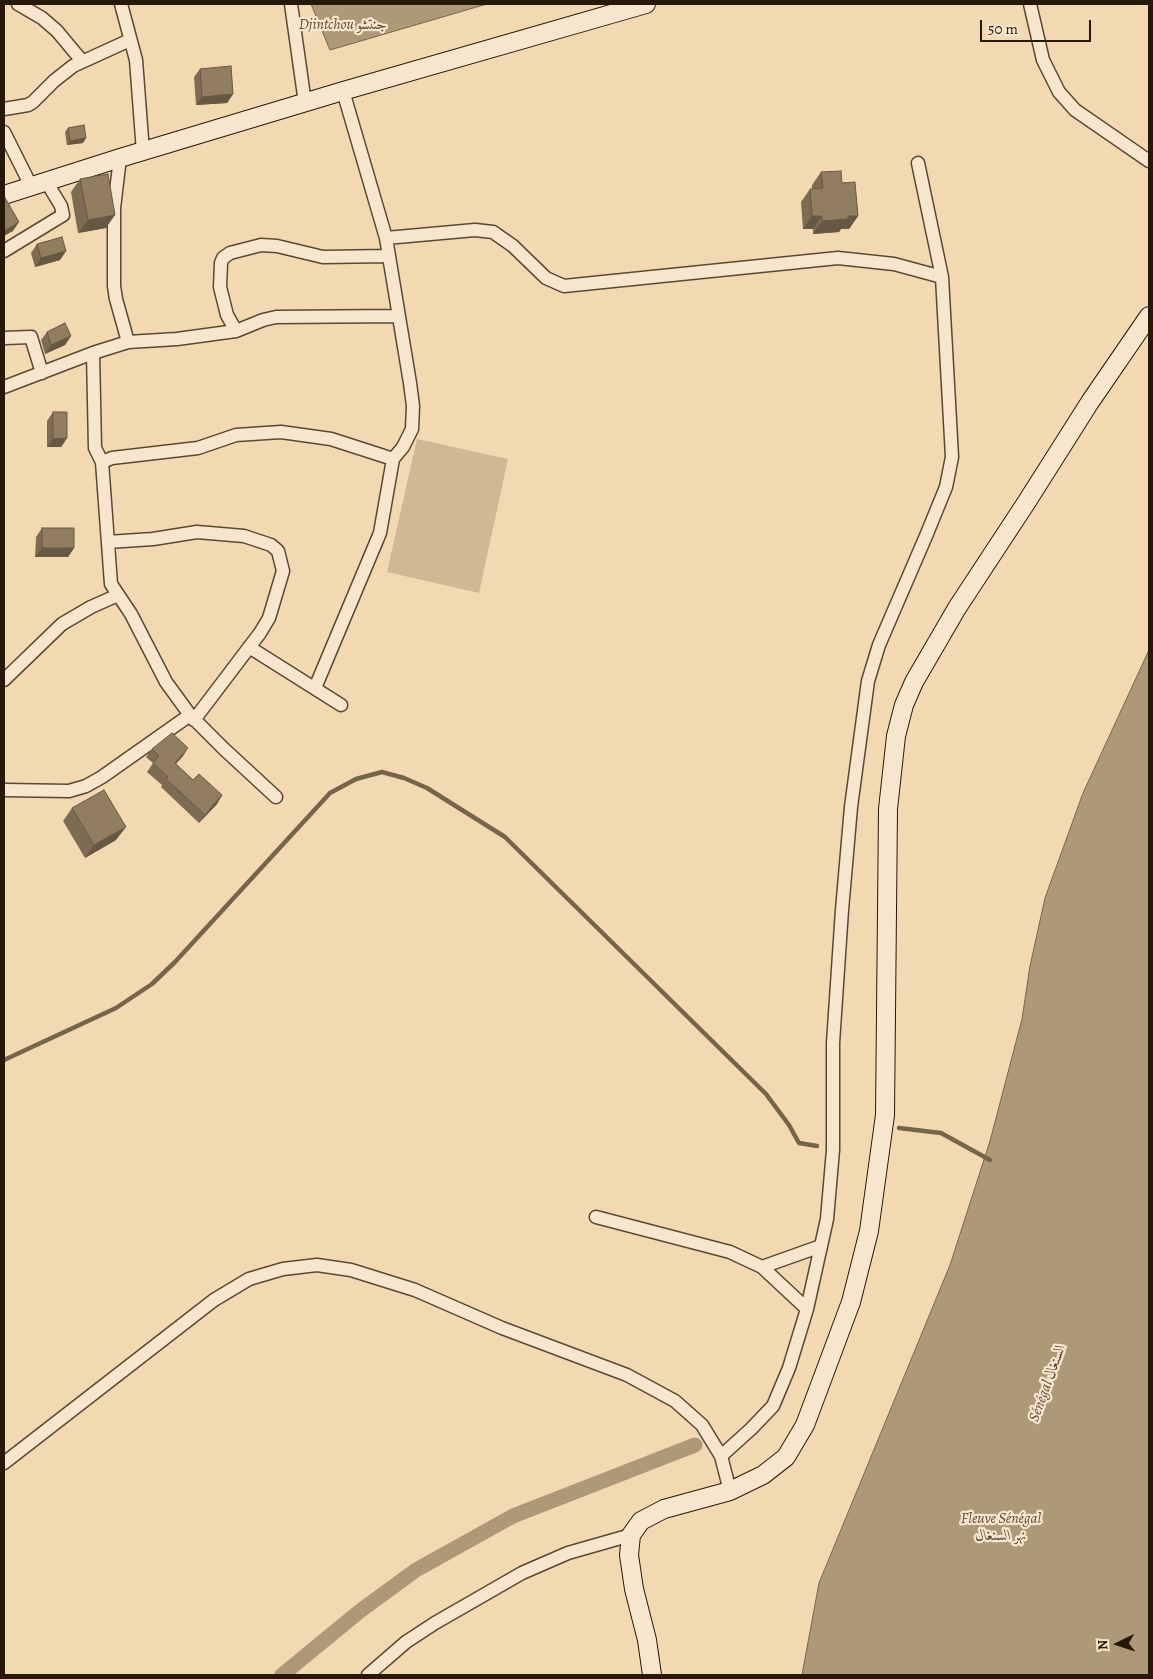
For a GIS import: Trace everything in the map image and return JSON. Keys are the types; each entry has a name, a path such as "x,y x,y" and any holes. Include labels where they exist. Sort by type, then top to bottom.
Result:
{"street":[{"path":"18,4 42,18 57,31 82,61"},
{"path":"121,4 136,60 138,108 143,152"},
{"path":"291,4 305,103"},
{"path":"4,194 343,91 646,4"},
{"path":"1030,4 1044,60 1059,92 1075,110 1149,161"},
{"path":"4,109 28,105 34,102 54,81 82,61 130,40"},
{"path":"315,688 380,533 393,459 403,447 412,429 413,406 386,238 343,91"},
{"path":"4,132 39,183 61,206 63,215 4,251"},
{"path":"120,158 114,208 114,278 116,299 128,342"},
{"path":"721,1456 752,1430 773,1406 789,1368 807,1309 827,1219 833,1150 832,1043 851,807 868,681 878,645 946,487 952,457 942,277 918,163"},
{"path":"386,238 475,230 493,232 513,246 546,278 564,286 838,258 894,264 942,277"},
{"path":"236,332 227,315 220,287 221,263 223,258 230,253 261,245 288,248 323,257 388,256"},
{"path":"4,387 93,353 128,342 177,339 236,332 263,320 276,317 398,316"},
{"path":"652,1675 647,1640 634,1589 629,1555 631,1536 641,1521 664,1509 730,1491 763,1475 786,1457 805,1425 851,1302 869,1231 886,1116 888,809 896,736 904,706 914,682 957,608 1026,504 1090,402 1149,316"},
{"path":"4,338 31,338 42,373"},
{"path":"93,353 96,453 102,462 111,584 137,626 166,682 192,717 276,796"},
{"path":"102,462 112,458 198,448 236,435 281,432 332,439 393,459"},
{"path":"4,790 69,791 86,786 102,777 192,717 249,647 269,618 277,597 283,571 278,551 271,545 244,536 197,532 153,539 108,542"},
{"path":"4,680 62,624 118,595"},
{"path":"249,647 342,705"},
{"path":"596,1217 730,1252 762,1267 807,1309"},
{"path":"762,1267 821,1246"},
{"path":"4,1463 214,1300 249,1279 283,1269 317,1265 351,1270 415,1290 502,1328 628,1375 675,1400 702,1425 721,1456 730,1491"},
{"path":"368,1675 406,1642 435,1623 522,1573 568,1553 631,1536"}],"shaded area":[{"path":"417,439 508,459 479,593 387,572"}],"water":[{"name":"Djintchou جنتشو","path":"311,4 487,4 330,50"},
{"name":"Fleuve Sénégal نهر السنغال","path":"1149,650 1149,1675 802,1675 819,1583 950,1265 990,1141 1022,1019 1030,966 1045,898 1083,793"}],"building":[{"path":"231,66 233,94 202,97 200,69"},
{"path":"84,125 86,138 70,141 68,128"},
{"path":"841,171 842,183 855,182 858,216 848,216 848,219 822,221 822,216 812,216 810,189 823,188 821,172"},
{"path":"108,174 115,215 88,220 80,179"},
{"path":"4,196 19,222 4,231"},
{"path":"62,237 66,251 41,258 37,244"},
{"path":"65,323 71,336 51,345 47,332"},
{"path":"53,412 67,412 67,438 53,439"},
{"path":"42,528 74,528 74,548 42,548"},
{"path":"172,733 188,748 175,763 193,780 199,774 222,795 205,815 166,779 168,777 153,763 159,756 152,749"},
{"path":"104,790 126,827 94,845 72,808"}],"waterway":[{"path":"4,1060 116,1008 152,984 175,962 330,793 356,779 382,772 404,778 427,788 505,837 766,1094 789,1125 799,1143 817,1146"},
{"path":"899,1128 941,1133 990,1160"},
{"path":"282,1675 360,1611 416,1570 513,1516 695,1445"}],"water label":[{"name":"Sénégal السنغال","path":"1048,1383"}]}
